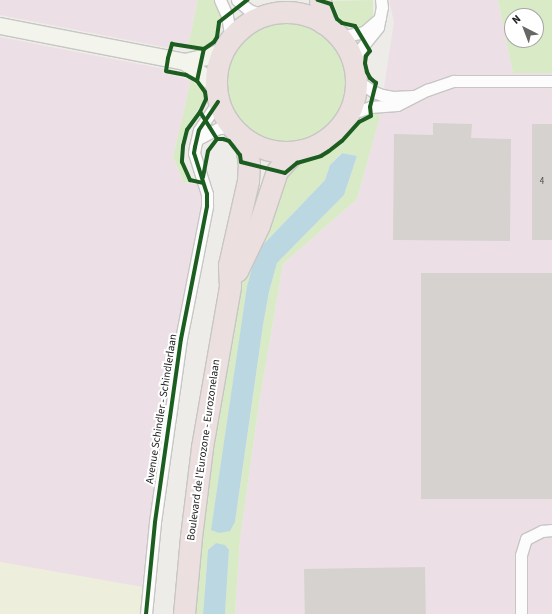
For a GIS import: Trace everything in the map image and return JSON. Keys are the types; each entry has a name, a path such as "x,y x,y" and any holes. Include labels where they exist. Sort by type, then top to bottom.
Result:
{"highway":[{"path":"320,0 323,23"},
{"path":"290,6 332,28 348,49 355,71 355,97 349,114 338,130 323,142 305,150 294,152 264,149 238,133 224,115 217,94 217,67 227,44 246,24 263,15 290,6"},
{"name":"Boulevard de l'Eurozone - Eurozonelaan","path":"184,614 191,537 202,447 230,286 230,265 248,181 249,164 238,133"},
{"name":"Boulevard de l'Eurozone - Eurozonelaan","path":"230,286 259,225 277,171 294,152"}],"main road":[{"path":"0,26 185,62 211,56 227,44"},
{"path":"185,62 217,94"}],"street":[{"path":"220,0 227,16 227,44"},
{"path":"237,0 249,10 263,15"},
{"path":"382,0 378,27 358,52 355,71 374,92 393,97 415,96"},
{"path":"340,37 364,32 380,18"},
{"path":"349,114 370,107 397,105 453,81 552,81"},
{"name":"Avenue Schindler - Schindlerlaan","path":"146,614 154,522 182,339 207,206 207,194 194,153 199,130 217,94"},
{"path":"198,139 219,128 238,133"},
{"path":"521,614 521,555 526,539 542,531 552,530"}],"shaded area":[{"path":"0,0 198,0 188,46 171,42 169,48 0,15"},
{"path":"389,0 498,0 504,29 504,48 508,48 513,73 552,73 552,614 235,614 240,539 259,403 283,264 357,199 379,120 394,22"},
{"path":"0,37 164,69 163,73 191,80 173,157 184,183 197,184 201,192 201,206 178,331 156,469 142,587 0,562"}],"green space":[{"path":"198,0 216,0 221,17 218,20 217,31 214,39 202,48 188,46"},
{"path":"373,0 373,15 369,22 360,29 357,24 345,23 340,19 333,2 326,1"},
{"path":"498,0 552,0 552,73 513,73 508,48 544,48 544,8 504,8 504,29"},
{"path":"285,22 308,26 327,40 341,59 345,82 341,105 327,124 308,138 285,142 262,138 243,124 229,105 225,82 229,59 243,40 262,26"},
{"path":"191,80 203,91 204,100 186,128 180,146 180,161 190,182 184,183 173,157"},
{"path":"372,111 380,111 379,120 357,199 283,264 259,403 240,539 235,614 225,614 229,550 207,562 203,614 191,614 209,449 236,288 279,174 298,165 322,157 344,141 361,123 372,118","holes":["341,153 357,156 344,195 277,263 269,292 263,325 235,522 212,530 247,286 257,251 325,180 330,165"]},
{"path":"0,562 142,587 140,614 0,614"}],"water":[{"path":"342,153 357,156 344,195 277,263 269,292 263,325 235,522 230,531 219,533 211,530 247,286 257,251 325,180 330,165"},
{"path":"216,543 225,545 229,550 225,614 203,614 208,550"}],"building":[{"path":"433,123 472,124 471,138 511,139 510,241 393,240 394,134 433,135"},
{"path":"532,124 552,124 552,240 532,240"},
{"path":"421,273 552,273 552,499 421,499"},
{"path":"425,567 426,614 305,614 304,569"}],"cycle path":[{"path":"217,139 200,112 206,99 205,92 197,81 204,49 214,42 217,37 219,22 247,0"},
{"path":"203,177 208,151 217,139 229,141 240,155 241,162 285,173 297,163 321,156 329,151 342,141 359,122 371,116 370,107 376,83 370,78 365,63 366,56 370,51 355,26 342,23 337,19 331,4 318,0"},
{"path":"197,81 186,75 166,71 168,58 172,44 204,49"},
{"path":"146,614 155,522 181,339 207,206 207,194 194,153 199,130 218,102"},
{"path":"200,112 187,130 183,146 182,162 190,180 203,183"}]}
